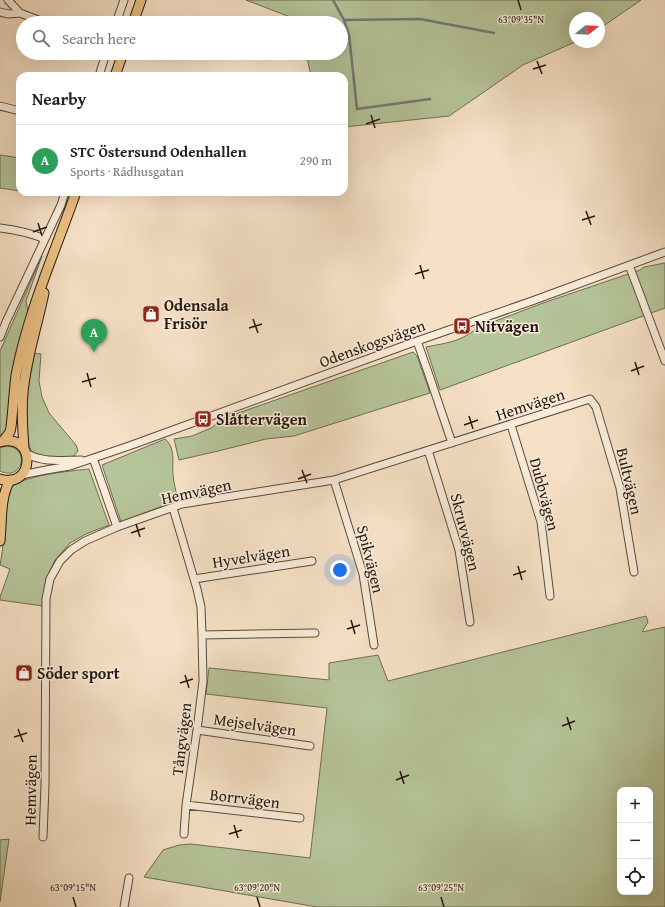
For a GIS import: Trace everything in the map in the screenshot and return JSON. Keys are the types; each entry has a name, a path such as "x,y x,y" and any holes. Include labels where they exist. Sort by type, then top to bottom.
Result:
{"main road":[{"path":"135,16 141,0"},
{"path":"116,72 121,60"},
{"path":"2,441 10,432 16,376 28,328 40,288 75,196"},
{"path":"25,452 22,424 22,394 30,349 54,253"},
{"path":"0,479 7,481 18,478 25,470 28,459 21,445 11,440 2,441"},
{"path":"0,541 2,497 10,480"}],"street":[{"path":"8,0 20,13"},
{"path":"118,16 124,0"},
{"path":"0,12 8,14 20,13 28,16"},
{"path":"100,72 104,60"},
{"path":"0,106 16,110"},
{"path":"0,337 3,321 45,239 64,196"},
{"path":"0,228 17,230 45,239"},
{"name":"Odenskogsvägen","path":"21,475 70,466 160,435 665,252"},
{"path":"629,265 663,352 665,361"},
{"path":"417,342 452,443"},
{"name":"Hemvägen","path":"43,837 45,785 46,599 50,579 60,561 71,550 85,541 117,527 189,503 334,480 590,400"},
{"name":"Bultvägen","path":"590,400 596,407 620,488 634,572"},
{"name":"Dubbvägen","path":"511,425 541,522 550,596"},
{"name":"Skruvvägen","path":"428,450 459,550 470,622"},
{"name":"Odenskogsvägen","path":"25,452 35,458 47,461 90,459"},
{"path":"90,459 117,527"},
{"name":"Spikvägen","path":"334,480 363,574 374,645"},
{"name":"Tångvägen","path":"172,508 201,607 203,681 186,805 184,834"},
{"name":"Hyvelvägen","path":"194,579 312,561"},
{"path":"202,635 315,633"},
{"name":"Mejselvägen","path":"197,730 310,746"},
{"name":"Borrvägen","path":"186,805 300,818"},
{"path":"124,907 129,878"}],"green space":[{"path":"246,0 641,0 605,25 605,12 569,12 569,45 523,65 449,116 348,127 348,72 310,72 308,60 348,60 348,16 288,16"},
{"path":"0,155 16,157 16,190 0,188"},
{"path":"42,256 26,301 28,312 13,371 9,401 8,425 4,433 0,435 0,351"},
{"path":"665,263 665,308 440,390 426,347 459,339 477,328 543,303 640,270 644,267"},
{"path":"413,352 417,356 430,393 294,436 266,439 179,460 174,439 192,436 211,428 224,418"},
{"path":"32,353 41,354 39,381 42,397 49,413 76,445 78,451 74,456 58,458 41,456 32,451 28,443 26,403"},
{"path":"165,439 172,451 174,485 178,500 121,522 102,465"},
{"path":"7,446 15,448 19,453 21,464 18,469 7,473 0,471 0,448"},
{"path":"89,469 109,525 86,534 70,543 55,560 46,579 43,606 0,600 10,569 0,565 5,530 6,504 10,489 24,480 35,477 47,474"},
{"path":"646,616 648,622 642,632 665,627 665,907 317,907 144,877 163,850 179,845 191,844 310,858 327,708 206,694 209,668 329,680 329,663 378,655 388,681"},
{"path":"9,839 0,902 0,840"}],"waterway":[{"path":"333,0 342,16"},
{"path":"348,20 420,19 494,33"},
{"path":"348,32 357,109 430,99"}],"place":[{"name":"Odensala Frisör","path":"151,314"},
{"name":"Nitvägen","path":"462,326"},
{"name":"STC Östersund Odenhallen","path":"94,352"},
{"name":"Slåttervägen","path":"203,419"},
{"name":"Söder sport","path":"24,673"}]}
